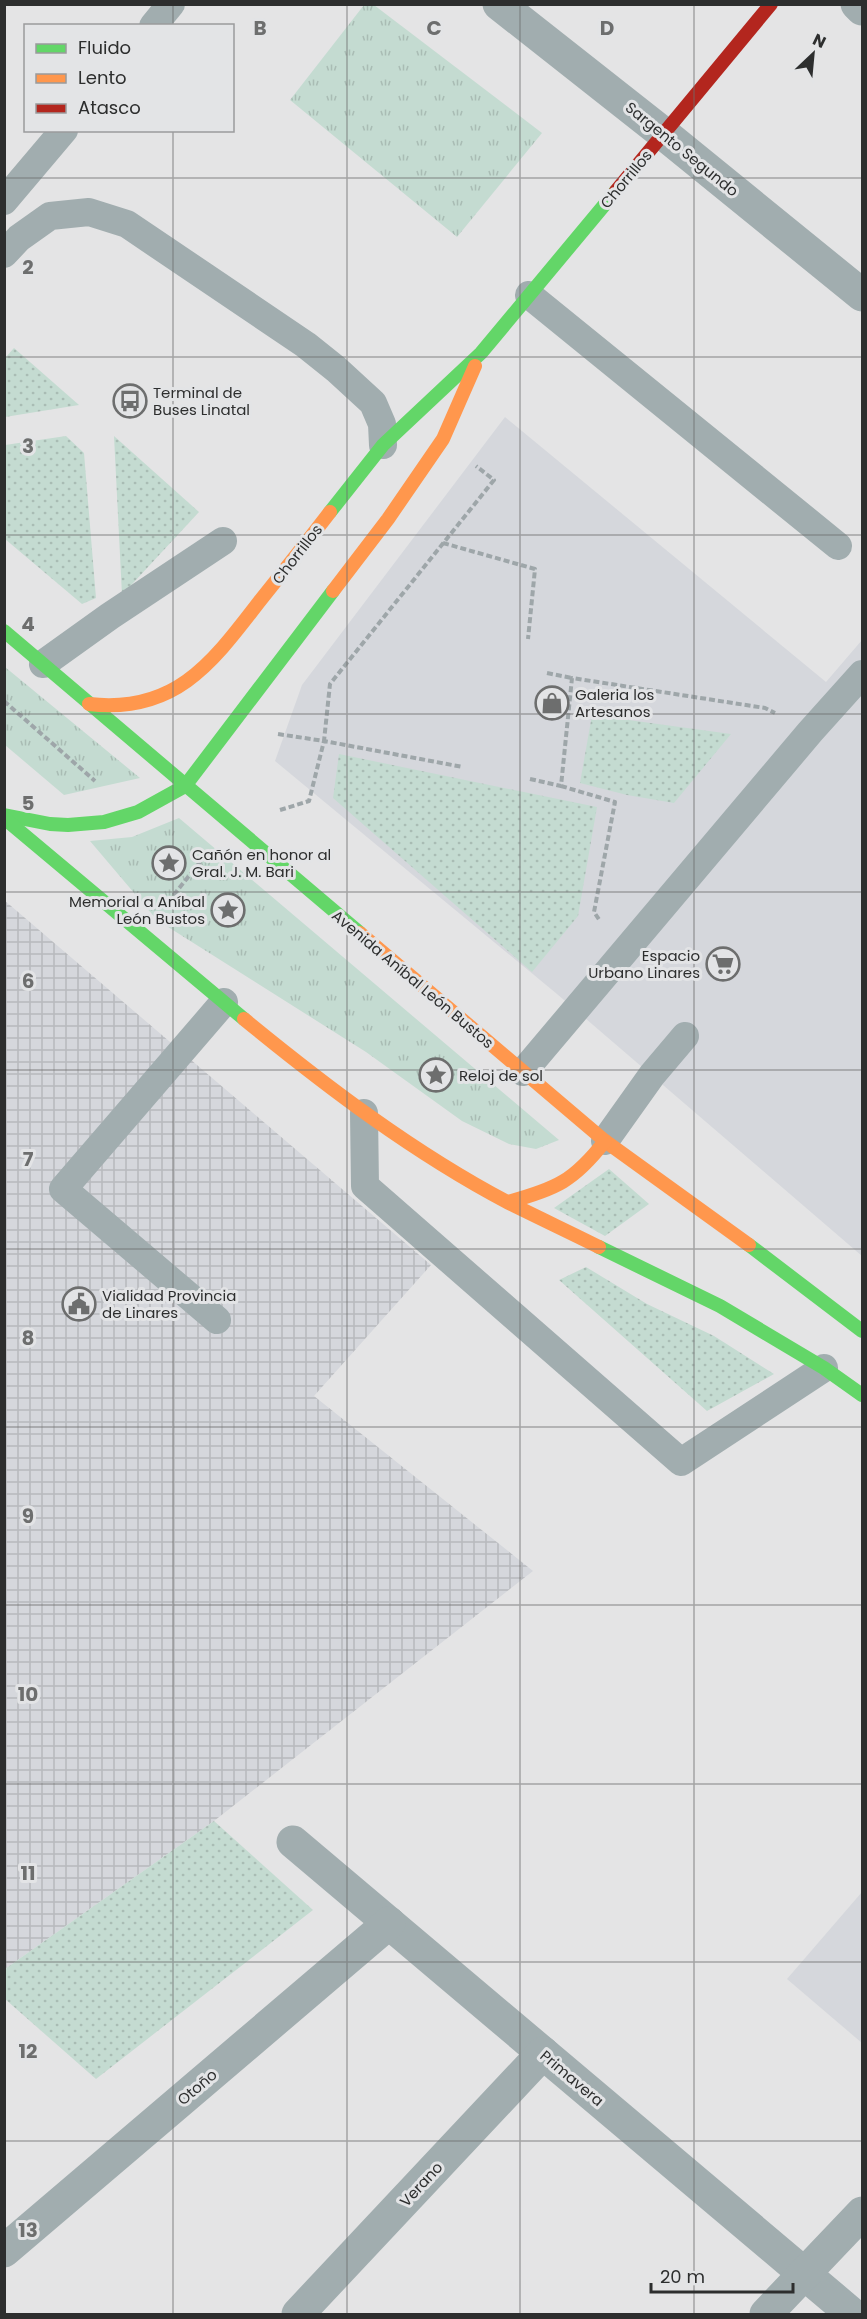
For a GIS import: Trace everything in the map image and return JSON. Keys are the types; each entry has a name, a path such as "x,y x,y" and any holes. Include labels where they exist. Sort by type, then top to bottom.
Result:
{"main road":[{"name":"Chorrillos","path":"89,704 120,707 148,700 174,691 199,675 222,650 383,445 481,353 771,4"},
{"name":"Chorrillos","path":"4,817 50,824 78,824 129,816 164,801 184,786 388,519 443,439 481,353"},
{"name":"Avenida Aníbal León Bustos","path":"4,631 605,1141 702,1209 862,1331"},
{"path":"4,817 224,1002 364,1113 436,1160 508,1202 720,1306 824,1368 862,1395"},
{"path":"508,1202 565,1183 587,1166 605,1141"}],"street":[{"name":"Sargento Segundo","path":"499,4 862,295"},
{"path":"857,4 862,9"},
{"name":"Primavera","path":"293,1842 852,2314"},
{"name":"Otoño","path":"4,2251 389,1923"},
{"name":"Verano","path":"298,2314 543,2054"},
{"path":"766,2314 862,2213"}],"lane":[{"path":"155,24 171,4"},
{"path":"4,201 62,132"},
{"path":"4,254 19,238 50,216 89,212 128,224 306,345 336,369 373,403 382,424 383,445"},
{"path":"529,296 838,546"},
{"path":"43,664 110,616 223,541"},
{"path":"523,1072 810,732 859,686"},
{"path":"217,1320 63,1189 224,1002"},
{"path":"605,1141 652,1075 685,1036"},
{"path":"364,1113 365,1186 681,1462 824,1368"}],"path":[{"path":"143,932 231,824 309,801 324,741 330,684 494,480 443,439"},
{"path":"443,543 536,569 528,639"},
{"path":"547,673 765,708 810,732"},
{"path":"561,786 572,678"},
{"path":"4,701 90,776 129,816"},
{"path":"230,726 463,767"},
{"path":"530,779 615,802 594,912 624,952"}],"shaded area":[{"name":"Galeria los Artesanos","path":"505,417 826,682 862,640 862,1256 557,994 275,761 302,685"},
{"path":"4,900 431,1265 314,1396 533,1571 214,1821 5,1969"},
{"path":"862,1892 862,2043 787,1979"}],"green space":[{"path":"364,5 374,5 542,133 457,237 290,100"},
{"path":"14,348 79,405 5,417 5,358"},
{"path":"66,436 84,453 96,598 82,604 5,539 5,445"},
{"path":"114,436 199,512 122,595"},
{"path":"4,667 140,778 64,795 5,745"},
{"path":"592,715 731,734 674,803 627,795 580,783"},
{"path":"339,754 597,807 578,916 532,972 333,798"},
{"path":"179,818 559,1140 536,1149 509,1144 462,1121 366,1052 157,920 90,841 132,837"},
{"path":"609,1169 649,1204 605,1236 554,1208"},
{"path":"586,1267 647,1304 714,1336 774,1374 707,1411 559,1280"},
{"path":"214,1821 313,1910 96,2079 5,1999 5,1969"}],"traffic: fast":[{"path":"330,512 383,445 481,353 616,191"},
{"path":"4,815 50,824 104,822 138,812 185,786 333,591"},
{"path":"4,631 360,933"},
{"path":"4,818 244,1019"},
{"path":"749,1245 862,1331"},
{"path":"599,1247 720,1306 824,1368 862,1395"}],"traffic: slow":[{"path":"333,591 388,519 443,439 475,366"},
{"path":"89,704 119,705 145,701 189,680 225,645 330,512"},
{"path":"360,933 605,1141 749,1245"},
{"path":"244,1019 339,1094 439,1163 509,1203 599,1247"},
{"path":"508,1202 539,1193 563,1182 584,1166 605,1141"}],"traffic: jam":[{"path":"616,191 771,4"}],"place":[{"name":"Terminal de Buses Linatal","path":"130,401"},
{"name":"Galeria los Artesanos","path":"552,703"},
{"name":"Cañón en honor al Gral. J. M. Bari","path":"169,863"},
{"name":"Memorial a Aníbal León Bustos","path":"228,910"},
{"name":"Espacio Urbano Linares","path":"723,964"},
{"name":"Reloj de sol","path":"436,1075"},
{"name":"Vialidad Provincia de Linares","path":"79,1304"}]}
